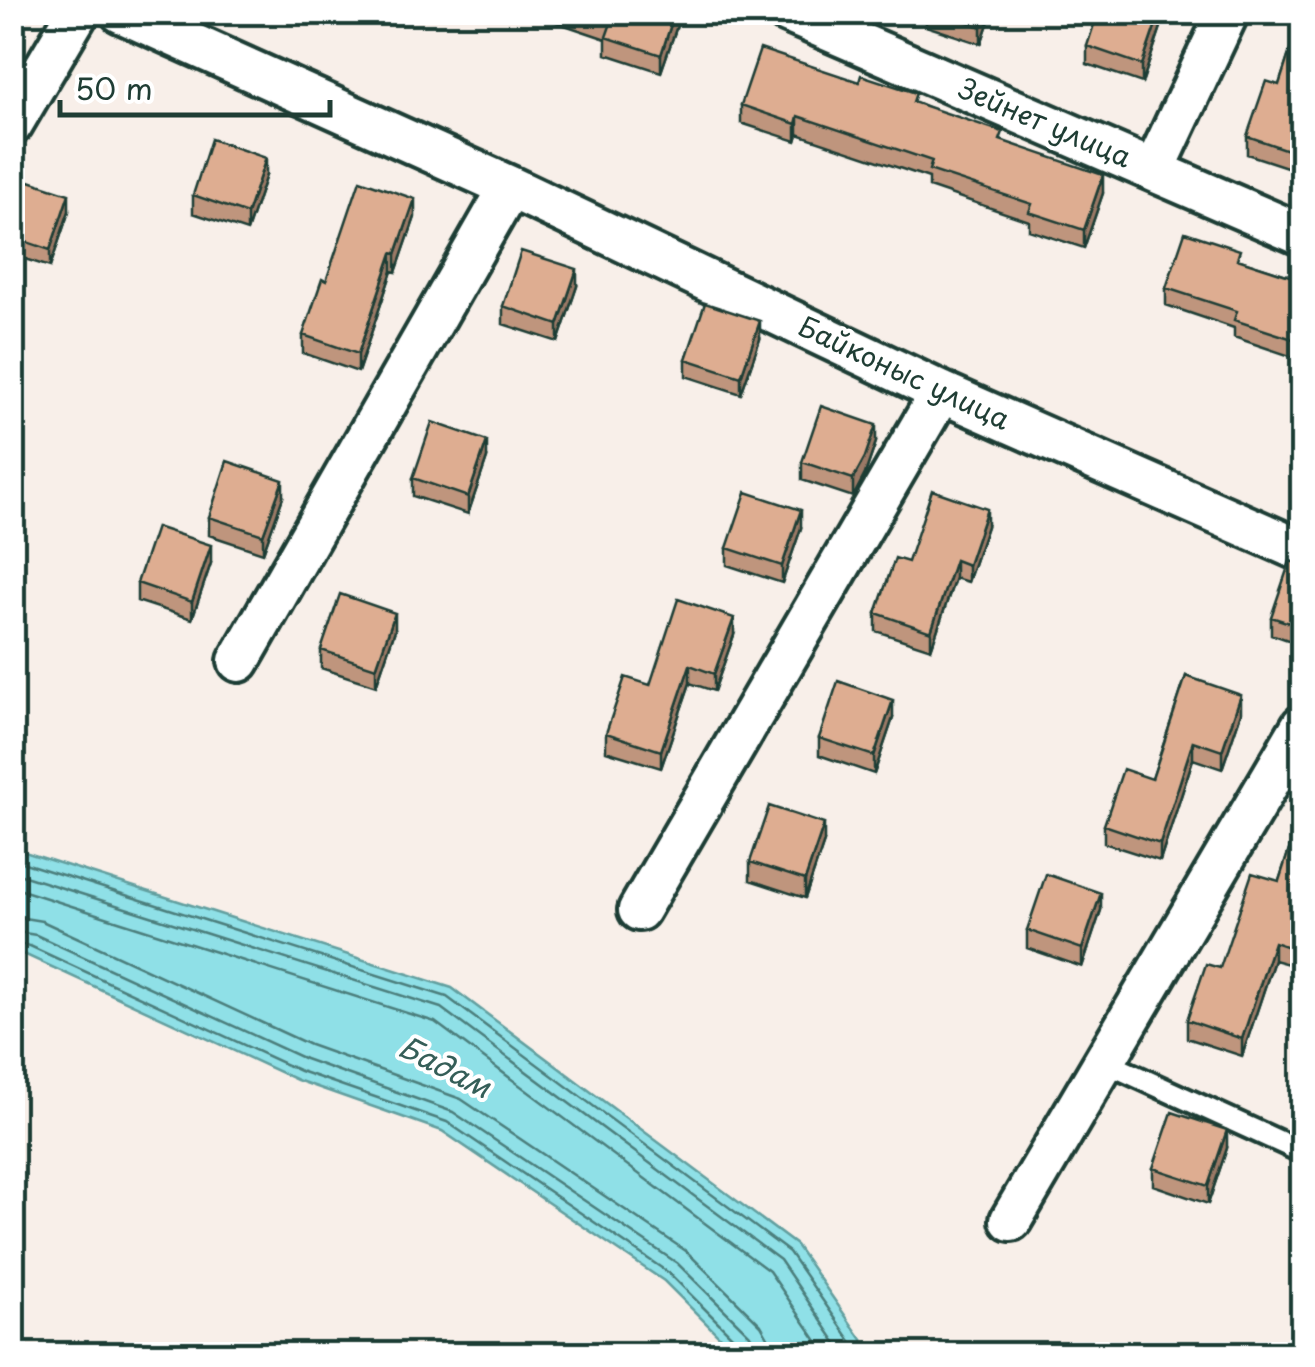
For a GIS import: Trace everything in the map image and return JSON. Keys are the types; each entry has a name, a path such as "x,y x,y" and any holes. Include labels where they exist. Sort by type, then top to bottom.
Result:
{"street":[{"path":"12,124 78,12"},
{"name":"Байконыс улица","path":"122,12 510,187 942,392 1302,550"},
{"name":"Зейнет улица","path":"787,12 1302,235"},
{"path":"1154,170 1228,12"},
{"path":"239,661 510,187"},
{"path":"640,910 942,392"},
{"path":"1011,1220 1302,726"}],"lane":[{"path":"1105,1062 1302,1152"}],"water":[{"name":"Бадам","path":"12,848 452,988 796,1245 872,1354 737,1354 664,1281 442,1131 297,1080 26,955 13,953"}],"building":[{"path":"578,12 675,12 661,55 606,37 611,23"},
{"path":"939,12 986,12 981,27"},
{"path":"1098,12 1160,12 1142,65 1087,46"},
{"path":"1302,14 1302,155 1247,136 1266,81 1279,85"},
{"path":"760,49 859,82 861,75 916,93 913,102 1003,132 1000,140 1103,175 1084,230 1029,212 1032,204 929,170 932,161 798,116 796,124 741,105"},
{"path":"211,139 266,158 247,214 193,195"},
{"path":"14,176 69,194 50,250 12,237"},
{"path":"360,180 415,199 358,354 303,335"},
{"path":"1185,232 1240,250 1237,259 1302,280 1302,342 1234,320 1237,311 1166,288"},
{"path":"521,251 577,269 558,325 503,306"},
{"path":"705,303 760,321 741,377 686,359"},
{"path":"821,406 876,425 853,479 802,462"},
{"path":"432,422 487,441 468,497 413,478"},
{"path":"227,461 283,480 263,535 209,517"},
{"path":"932,490 987,509 968,565 955,560 931,632 876,613 895,558 908,562"},
{"path":"746,492 801,510 782,566 727,548"},
{"path":"156,527 211,545 192,602 137,583"},
{"path":"1290,561 1302,565 1302,627 1271,617"},
{"path":"340,594 395,613 376,668 321,650"},
{"path":"678,599 734,618 714,674 690,665 661,751 606,733 625,677 650,685"},
{"path":"1186,676 1241,695 1222,751 1193,741 1160,844 1104,825 1123,769 1152,779"},
{"path":"838,681 893,700 874,756 819,738"},
{"path":"769,806 824,824 805,880 750,862"},
{"path":"1302,810 1302,903 1288,947 1274,942 1242,1039 1187,1020 1206,964 1220,968 1252,873 1279,881"},
{"path":"1046,874 1101,893 1082,949 1027,930"},
{"path":"1172,1112 1227,1130 1208,1186 1153,1168"}]}
